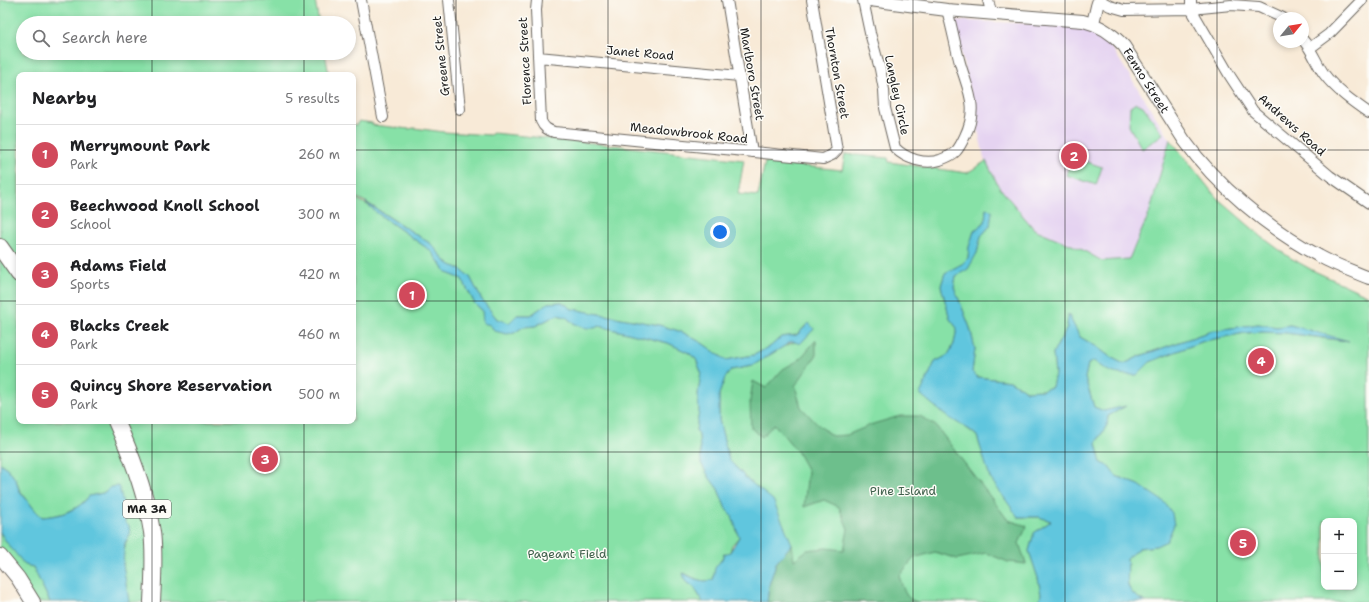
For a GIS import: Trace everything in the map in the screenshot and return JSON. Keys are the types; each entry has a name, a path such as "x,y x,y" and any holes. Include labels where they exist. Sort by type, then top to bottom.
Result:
{"main road":[{"path":"0,247 16,270"},
{"name":"MA 3A","path":"117,424 137,472 150,519 153,560 152,602"},
{"path":"0,556 18,578 33,602"}],"street":[{"path":"361,0 383,117"},
{"name":"Greene Street","path":"449,0 460,109"},
{"name":"Florence Street","path":"537,0 536,10 541,121"},
{"name":"Marlboro Street","path":"727,0 752,152"},
{"name":"Thornton Street","path":"812,0 837,150"},
{"name":"Langley Circle","path":"863,0 880,70 888,123 895,148 899,152 926,163 948,157 959,149 971,124 972,113 969,91 960,64 947,10"},
{"name":"Fenno Street","path":"870,0 896,2 947,10 991,12 1093,23 1110,33 1124,46 1184,140 1206,168 1221,183 1270,224 1298,244 1338,266 1369,278"},
{"path":"988,0 991,12"},
{"path":"1093,23 1096,6 1099,0 1110,6 1124,10 1191,4 1258,7 1273,14"},
{"path":"1362,0 1329,34 1310,48 1324,74 1344,96 1369,113"},
{"name":"Andrews Road","path":"1191,4 1230,76 1253,111 1330,176 1369,203"},
{"name":"Janet Road","path":"538,57 739,76"},
{"name":"Meadowbrook Road","path":"541,121 546,129 554,132 752,152 824,159 832,155 837,150"}],"shaded area":[{"path":"954,20 1078,26 1095,33 1108,42 1170,139 1149,214 1129,259 1102,261 1081,249 1034,229 988,176"}],"green space":[{"name":"Pageant Field","path":"0,0 315,0 318,16 16,16 16,60 326,60 328,72 16,72 16,424 356,424 356,199 371,207 377,213 431,251 447,273 462,279 475,304 482,310 495,331 514,333 523,327 535,326 557,315 566,317 573,323 599,326 668,343 689,353 696,359 701,372 698,395 699,411 696,430 699,435 701,463 718,489 726,509 732,516 739,537 732,545 730,552 724,554 716,568 713,580 701,580 684,573 685,581 694,587 703,602 129,602 124,576 123,559 126,542 130,534 125,522 123,504 111,487 103,493 89,496 85,501 68,512 42,517 19,489 16,480 8,469 0,463"},
{"path":"1136,103 1143,106 1163,134 1142,149 1129,126 1130,107"},
{"path":"359,121 372,123 373,125 409,129 414,128 444,132 490,135 493,133 744,160 738,194 758,196 765,162 842,170 845,154 888,158 889,162 967,173 986,161 999,187 1034,229 1081,249 1102,261 1129,259 1149,214 1170,139 1216,197 1262,237 1289,257 1312,270 1369,296 1369,602 1146,602 1138,598 1129,589 1127,578 1127,557 1139,548 1156,546 1139,485 1116,476 1107,465 1101,464 1096,443 1107,425 1108,416 1124,407 1104,411 1094,407 1085,378 1088,364 1094,360 1102,367 1137,375 1150,362 1167,355 1204,341 1245,333 1285,333 1345,341 1290,325 1277,327 1258,324 1211,331 1140,356 1124,364 1110,357 1080,337 1068,315 1067,328 1053,353 1055,374 1052,387 1043,390 1026,391 1010,381 977,377 972,372 975,349 970,328 954,287 956,276 977,253 981,236 990,226 986,208 985,222 974,231 969,247 968,258 962,264 945,273 941,286 950,319 957,328 954,344 948,355 935,362 921,393 977,436 980,446 1018,517 1039,517 1051,521 1034,533 1029,551 1038,578 1041,595 1039,602 767,602 776,563 792,544 748,480 729,460 719,420 719,394 725,378 731,370 752,366 780,348 795,342 808,323 797,335 781,337 771,346 754,355 726,360 702,343 682,332 659,325 572,309 562,302 548,303 531,315 517,315 509,323 497,319 482,300 470,277 460,269 447,263 431,244 366,202 356,197 356,125"},
{"path":"1072,157 1102,167 1096,185 1066,175"},
{"name":"Pine Island","path":"816,340 816,356 795,386 801,407 816,423 832,436 847,435 873,424 900,416 920,416 936,426 1008,520 1027,526 1019,543 1026,564 1008,562 986,553 957,559 935,552 914,558 899,576 907,596 913,601 918,602 767,602 769,585 776,563 792,544 794,560 807,550 826,548 844,550 848,529 839,507 824,500 804,507 808,471 797,451 774,424 762,437 751,428 750,401 753,381 766,388 783,369 799,360"},
{"path":"0,532 25,565 33,567 50,602 29,602 0,561"}],"water":[{"path":"365,202 431,244 447,263 460,269 470,277 482,300 497,319 509,323 517,315 531,315 548,303 562,302 572,309 659,325 682,332 702,343 726,360 754,355 771,346 781,337 797,335 809,323 814,329 800,344 791,342 752,366 731,370 725,378 719,394 719,420 729,460 748,480 773,500 792,544 776,563 769,585 767,602 703,602 694,587 685,581 683,573 701,580 713,580 715,568 724,554 730,552 739,537 732,516 726,509 718,489 701,463 699,435 696,430 699,411 698,395 701,372 696,359 689,353 668,343 599,326 595,328 586,328 573,323 566,317 557,315 535,326 523,327 514,333 506,334 495,331 490,325 483,323 482,310 475,304 462,279 447,273 431,251 377,213"},
{"path":"986,208 992,211 990,226 981,236 977,253 968,269 956,276 954,287 970,328 975,349 972,372 977,377 1010,381 1026,391 1043,390 1052,387 1055,374 1053,353 1067,328 1068,314 1080,337 1110,357 1124,364 1140,356 1211,331 1258,324 1277,327 1290,325 1349,341 1285,333 1245,333 1204,341 1167,355 1150,362 1137,375 1114,373 1104,369 1094,361 1088,364 1085,378 1094,407 1104,411 1126,406 1108,416 1107,425 1096,443 1101,463 1107,465 1116,476 1139,485 1164,502 1172,513 1174,525 1167,541 1156,546 1139,548 1127,558 1127,578 1129,589 1138,598 1146,602 1039,602 1041,594 1038,578 1029,551 1034,533 1051,521 1039,517 1018,517 990,478 977,436 970,430 946,416 920,394 935,362 948,355 954,344 957,328 950,319 941,286 945,273 962,264 968,258 969,247 974,231 985,222"},
{"path":"0,463 8,469 16,480 19,490 42,517 68,512 85,501 89,496 103,493 111,487 119,486 125,522 129,526 130,534 125,543 123,564 129,602 50,602 33,567 25,565 0,532"}],"place":[{"name":"Beechwood Knoll School","path":"1074,156"},
{"name":"Merrymount Park","path":"412,295"},
{"name":"Blacks Creek","path":"1261,361"},
{"name":"Adams Field","path":"265,459"},
{"name":"Quincy Shore Reservation","path":"1243,543"}]}
